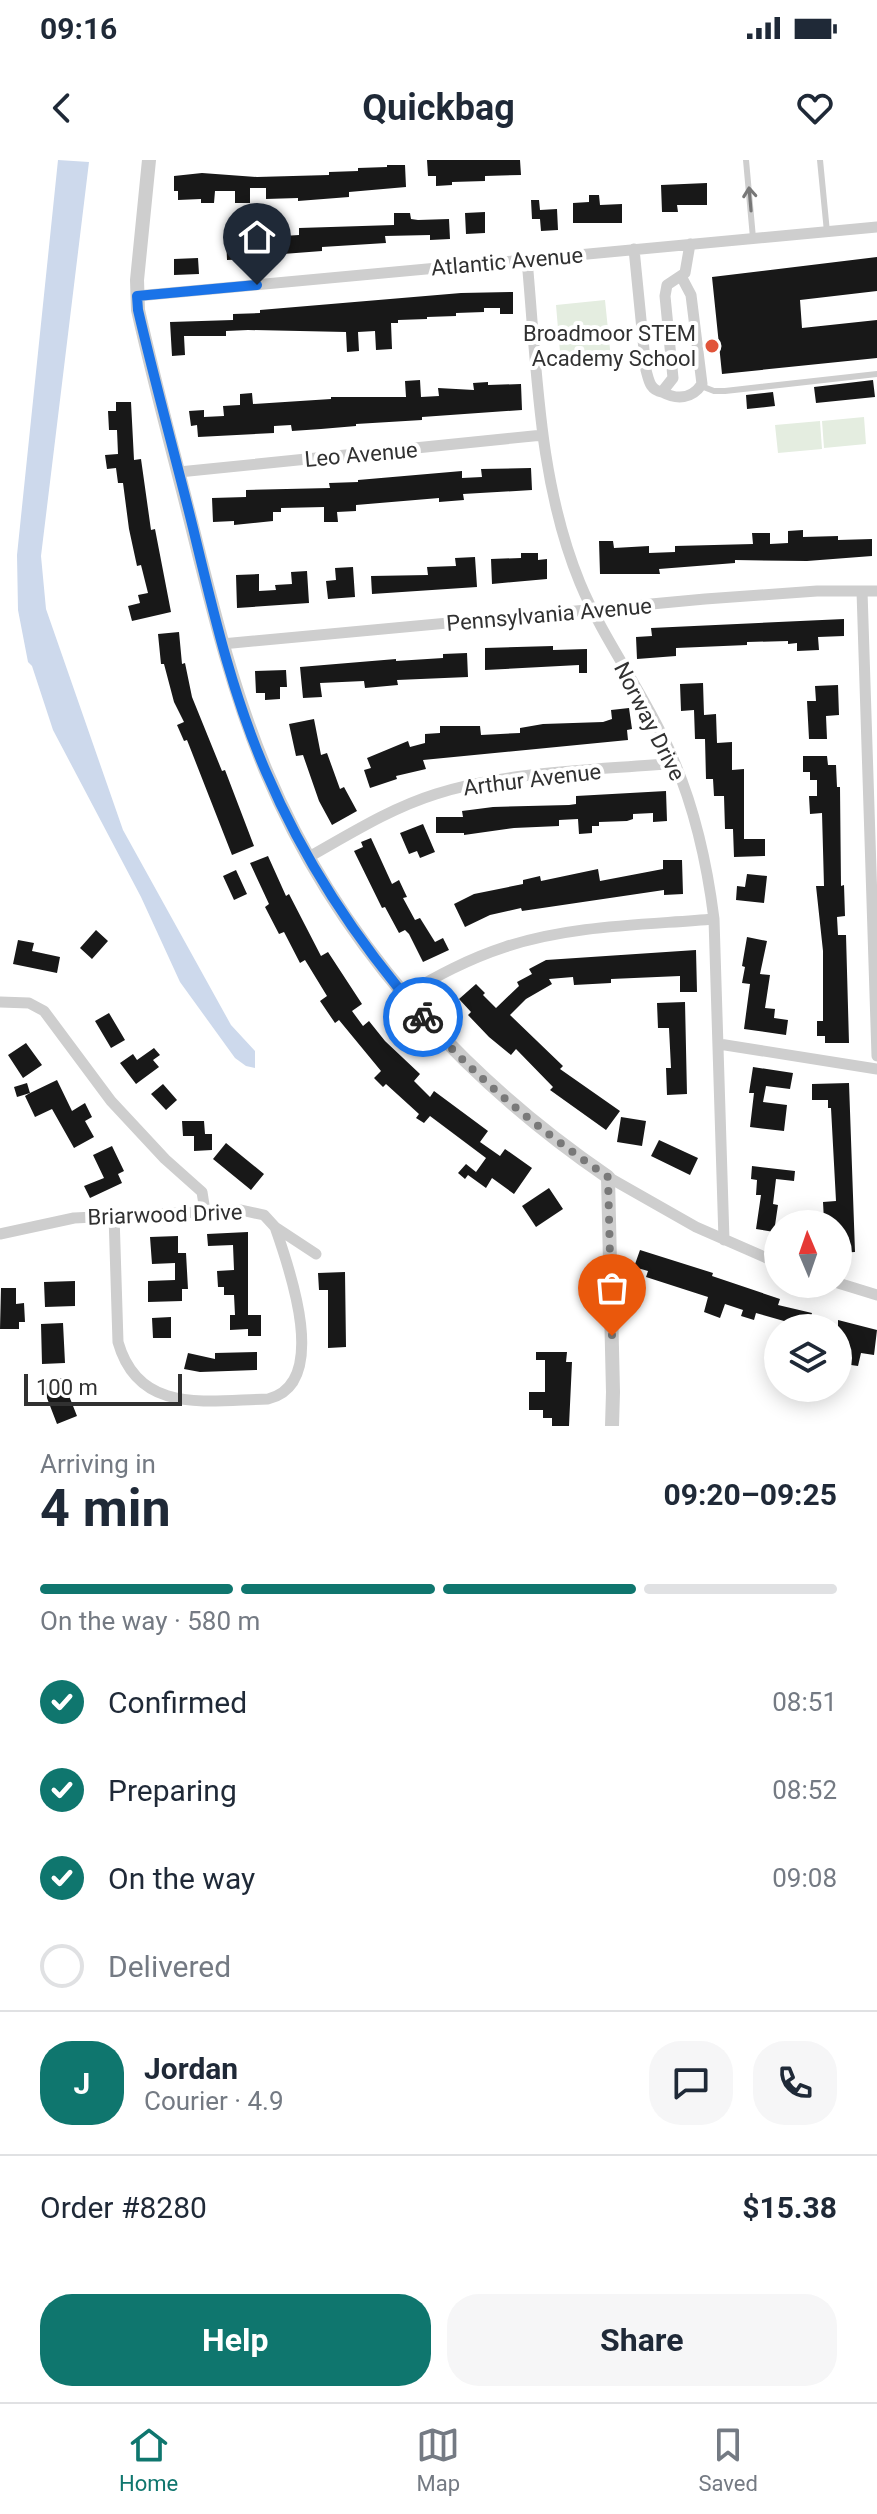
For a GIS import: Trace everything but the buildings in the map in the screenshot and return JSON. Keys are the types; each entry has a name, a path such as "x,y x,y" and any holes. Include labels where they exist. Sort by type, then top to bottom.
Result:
{"street":[{"path":"149,160 137,296 153,375 222,644 266,773 309,857 336,903 404,995 434,1030 528,1118 608,1177 650,1202 764,1257"},
{"name":"Atlantic Avenue","path":"137,296 877,227"},
{"path":"662,392 673,378 665,296 667,285 685,273 690,244"},
{"path":"634,249 646,370 650,385 671,397 686,397 701,386 703,376 698,361 691,295 681,276"},
{"name":"Norway Drive","path":"527,260 543,435 557,510 571,558 593,610 662,734 675,763 702,846 714,919 724,1240"},
{"name":"Leo Avenue","path":"179,472 543,435"},
{"path":"862,591 877,1056"},
{"name":"Pennsylvania Avenue","path":"222,644 765,594 877,591"},
{"name":"Arthur Avenue","path":"309,857 401,807 472,784 675,763"},
{"path":"404,995 450,968 534,938 592,929 714,919"},
{"path":"0,1002 29,1003 44,1011 111,1101 165,1159 202,1192 205,1211"},
{"path":"719,1044 877,1069"},
{"path":"608,1177 612,1426"},
{"name":"Briarwood Drive","path":"0,1234 60,1219 256,1211 316,1254"},
{"path":"114,1215 118,1342 121,1353 134,1375 146,1386 160,1394 184,1400 268,1399 281,1395 295,1383 301,1361 298,1313 287,1260 275,1227"},
{"path":"852,1287 877,1295"}],"lane":[{"path":"746,160 753,238"},
{"path":"820,160 827,232"},
{"path":"701,386 725,391 877,374"}],"shaded area":[{"path":"605,300 611,359 561,364 556,305"},
{"path":"864,417 866,444 824,448 822,421"},
{"path":"820,421 822,449 778,453 775,425"}],"water":[{"path":"58,160 89,162 41,556 46,609 123,830 231,1025 255,1051 255,1068 235,1058 180,982 141,897 53,730 28,662 18,610 17,555"}],"way so far":[{"path":"423,1017 473,1069 528,1118 608,1177 612,1336"}],"place":[{"name":"Broadmoor STEM Academy School","path":"712,346"}],"route":[{"path":"257,285 137,296 138,310 222,644 266,773 336,903 390,979 423,1017"}]}
